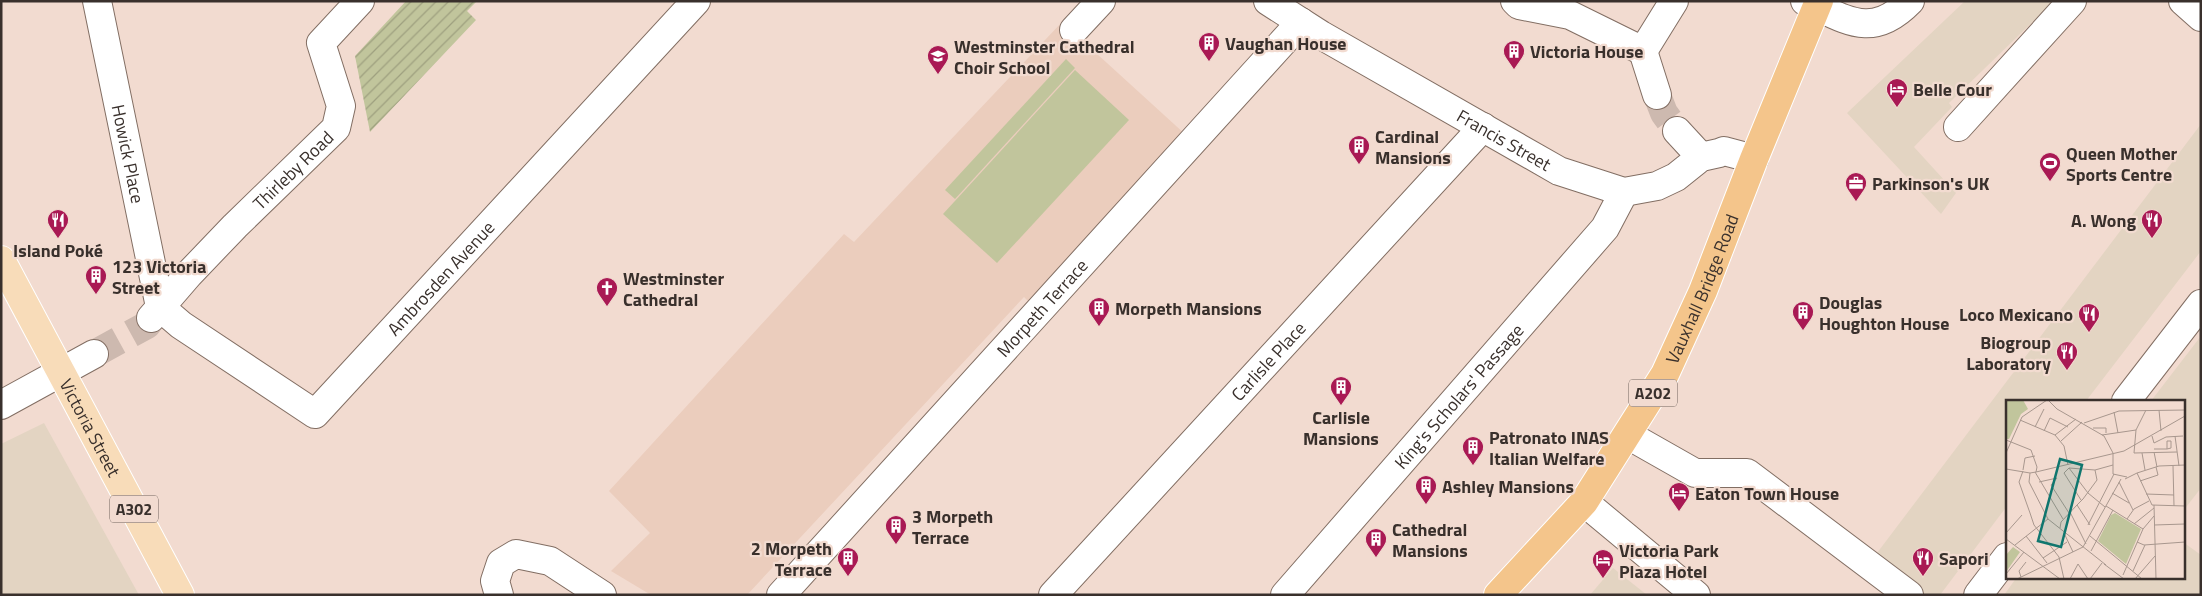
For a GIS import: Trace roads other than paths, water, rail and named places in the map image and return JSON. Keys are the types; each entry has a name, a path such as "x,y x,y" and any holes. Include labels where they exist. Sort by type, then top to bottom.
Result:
{"highway":[{"name":"Vauxhall Bridge Road","path":"1498,595 1584,502 1665,374 1703,292 1814,3"}],"main road":[{"name":"Victoria Street","path":"1,260 180,595"}],"street":[{"name":"Howick Place","path":"97,1 155,313"},
{"name":"Thirleby Road","path":"155,313 235,226 336,128 341,106 322,43 360,1"},
{"name":"Ambrosden Avenue","path":"155,313 180,325 315,414 696,1"},
{"path":"1074,30 1101,1"},
{"name":"Francis Street","path":"1268,1 1559,171 1624,192 1657,186 1676,177 1700,157 1724,151 1754,159"},
{"path":"1514,1 1519,5 1570,15 1643,51 1657,95"},
{"path":"1643,51 1674,1"},
{"path":"1814,3 1849,22 1876,23 1892,17 1910,1"},
{"path":"1958,127 2072,1"},
{"path":"2183,1 2201,17"},
{"name":"Morpeth Terrace","path":"781,595 1301,22"},
{"name":"Carlisle Place","path":"1053,595 1483,127"},
{"path":"1677,131 1700,157"},
{"name":"King's Scholars' Passage","path":"1285,595 1605,228 1624,192"},
{"path":"2127,400 2201,304"},
{"path":"1,405 94,354"},
{"path":"1628,435 1695,473 1748,473 1908,595"},
{"path":"1584,502 1696,595"},
{"path":"499,595 495,581 500,563 516,554 550,561 602,595"},
{"path":"1978,595 2006,558"}],"tunnel":[{"path":"1657,95 1664,113 1677,131"},
{"path":"94,354 147,325 151,319"}],"place":[{"name":"Vaughan House","path":"1209,62"},
{"name":"Victoria House","path":"1514,70"},
{"name":"Westminster Cathedral Choir School","path":"938,75"},
{"name":"Belle Cour","path":"1897,108"},
{"name":"Cardinal Mansions","path":"1359,165"},
{"name":"Queen Mother Sports Centre","path":"2050,182"},
{"name":"Parkinson's UK","path":"1856,202"},
{"name":"Island Poké","path":"58,239"},
{"name":"A. Wong","path":"2152,239"},
{"name":"123 Victoria Street","path":"96,295"},
{"name":"Westminster Cathedral","path":"607,307"},
{"name":"Morpeth Mansions","path":"1099,327"},
{"name":"Douglas Houghton House","path":"1803,331"},
{"name":"Loco Mexicano","path":"2089,333"},
{"name":"Biogroup Laboratory","path":"2067,371"},
{"name":"Carlisle Mansions","path":"1341,406"},
{"name":"Patronato INAS Italian Welfare","path":"1473,466"},
{"name":"Ashley Mansions","path":"1426,505"},
{"name":"Eaton Town House","path":"1679,512"},
{"name":"3 Morpeth Terrace","path":"896,545"},
{"name":"Cathedral Mansions","path":"1376,558"},
{"name":"2 Morpeth Terrace","path":"848,577"},
{"name":"Sapori","path":"1923,577"},
{"name":"Victoria Park Plaza Hotel","path":"1603,579"}]}
